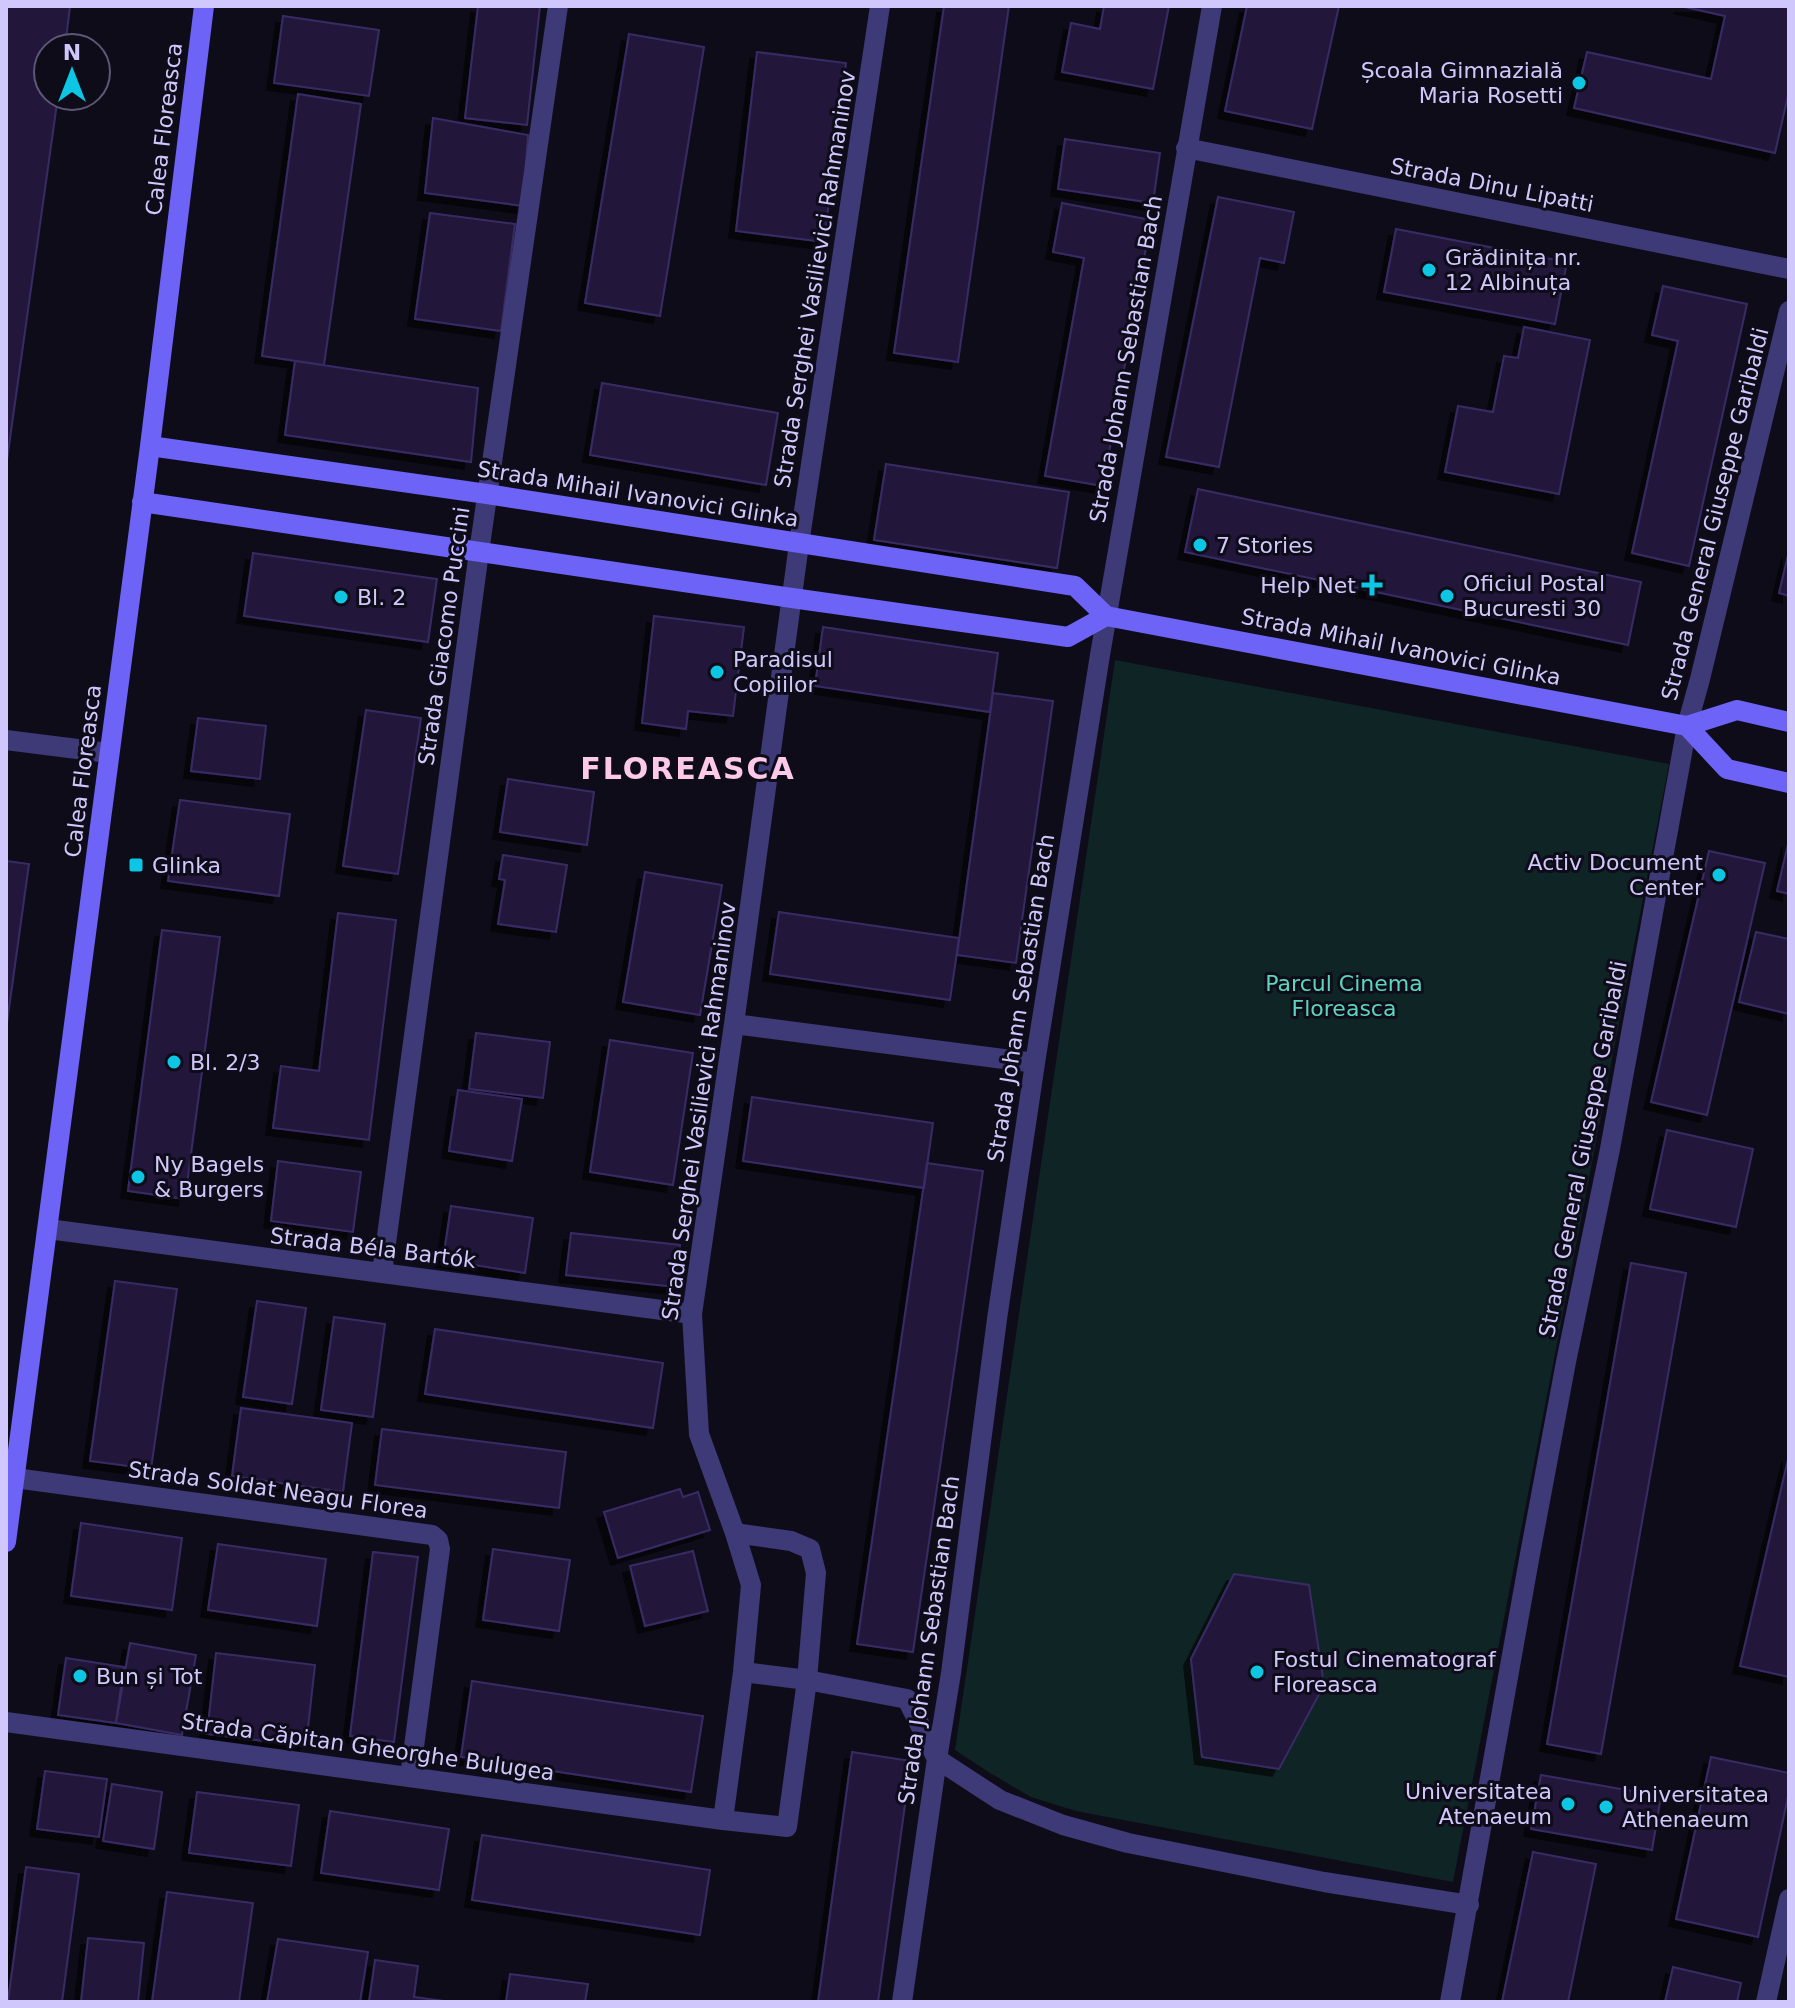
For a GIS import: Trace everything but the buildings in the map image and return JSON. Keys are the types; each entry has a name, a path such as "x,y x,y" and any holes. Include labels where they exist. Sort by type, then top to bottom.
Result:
{"street":[{"name":"Calea Floreasca","path":"6,1542 15,1478 15,1420 48,1229 204,6"},
{"name":"Strada Giacomo Puccini","path":"382,1273 487,494 558,6"},
{"name":"Strada Serghei Vasilievici Rahmaninov","path":"743,1672 751,1585 699,1434 692,1314 799,544 880,6"},
{"name":"Strada Johann Sebastian Bach","path":"902,2002 1035,1063 1106,616 1212,6"},
{"name":"Strada Dinu Lipatti","path":"1186,148 1789,269"},
{"name":"Strada General Giuseppe Garibaldi","path":"1450,2002 1530,1554 1610,1149 1687,726 1789,311"},
{"name":"Strada Mihail Ivanovici Glinka","path":"150,446 487,494 1075,586 1106,616 1687,726 1737,710 1789,722"},
{"path":"142,502 1068,637 1106,616"},
{"path":"1687,726 1727,769 1789,783"},
{"path":"6,740 109,753"},
{"path":"734,1024 1035,1063"},
{"name":"Strada Béla Bartók","path":"48,1229 692,1314"},
{"name":"Strada Soldat Neagu Florea","path":"15,1478 432,1535 438,1540 440,1549 410,1777"},
{"name":"Strada Căpitan Gheorghe Bulugea","path":"6,1722 787,1827 807,1680 816,1573 810,1549 791,1541 735,1533"},
{"path":"723,1820 743,1672 807,1680 907,1699 937,1759 1000,1800 1063,1825 1128,1843 1324,1882 1469,1905"},
{"path":"1766,2002 1789,1899"}],"green space":[{"name":"Parcul Cinema Floreasca","path":"1115,660 1669,764 1453,1882 1076,1811 1031,1797 955,1750"}],"place":[{"name":"Școala Gimnazială Maria Rosetti","path":"1579,83"},
{"name":"Grădinița nr. 12 Albinuța","path":"1429,270"},
{"name":"7 Stories","path":"1200,545"},
{"name":"Help Net","path":"1372,585"},
{"name":"Oficiul Postal Bucuresti 30","path":"1447,596"},
{"name":"Bl. 2","path":"341,597"},
{"name":"Paradisul Copiilor","path":"717,672"},
{"name":"Glinka","path":"136,865"},
{"name":"Activ Document Center","path":"1719,875"},
{"name":"Bl. 2/3","path":"174,1062"},
{"name":"Ny Bagels & Burgers","path":"138,1177"},
{"name":"Fostul Cinematograf Floreasca","path":"1257,1672"},
{"name":"Bun și Tot","path":"80,1676"},
{"name":"Universitatea Atenaeum","path":"1568,1804"},
{"name":"Universitatea Athenaeum","path":"1606,1807"}],"district":[{"name":"FLOREASCA","path":"688,768"}]}
